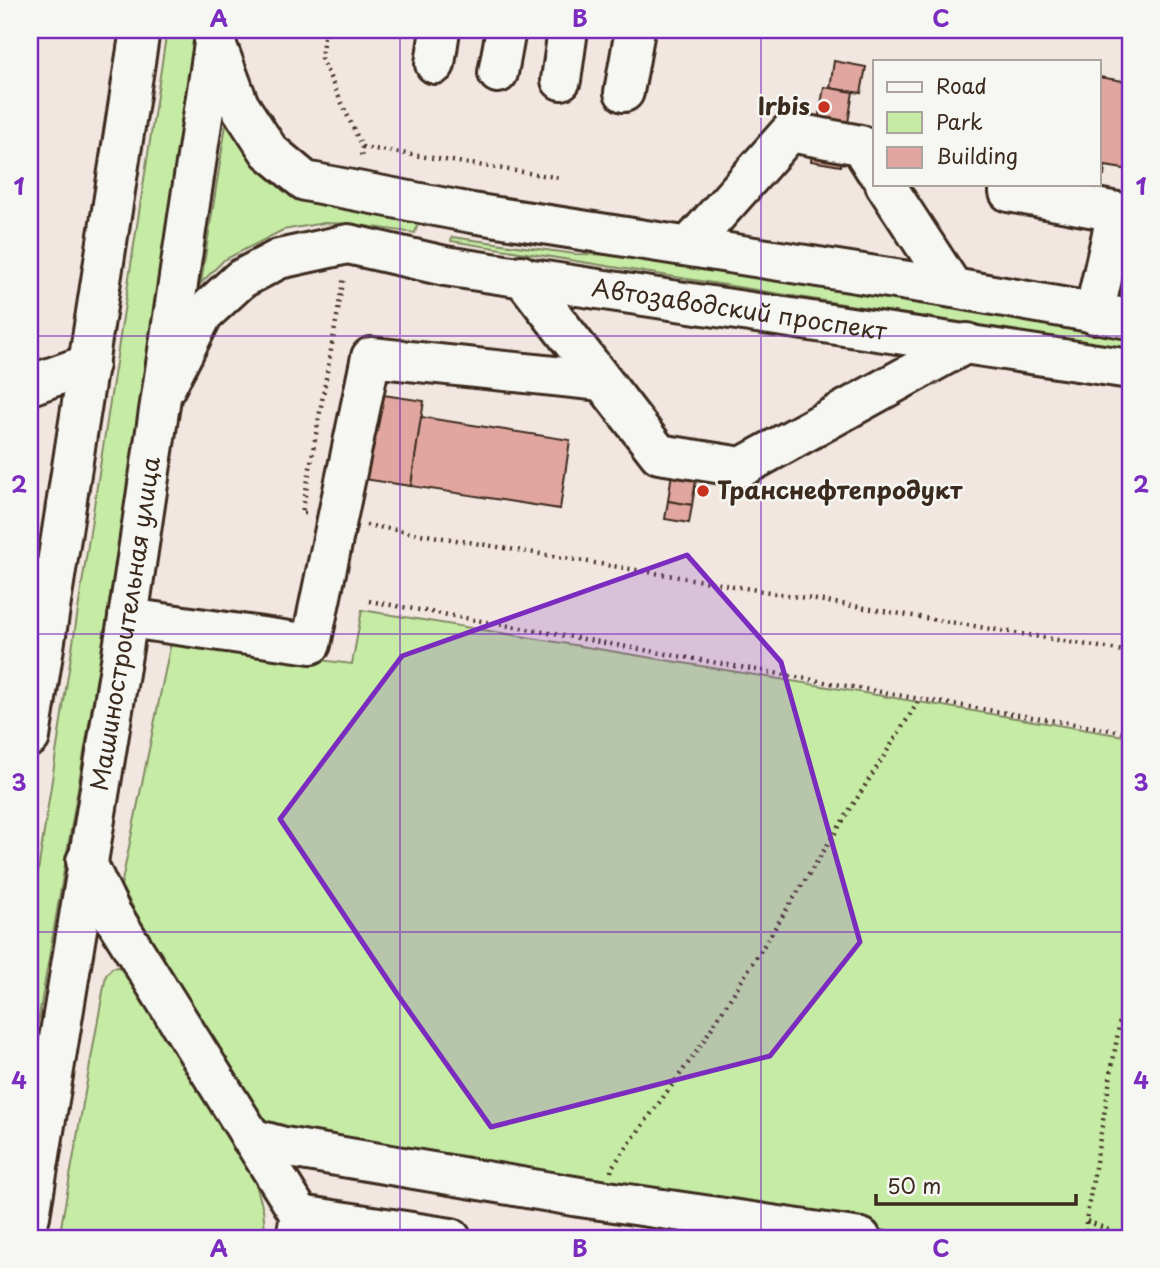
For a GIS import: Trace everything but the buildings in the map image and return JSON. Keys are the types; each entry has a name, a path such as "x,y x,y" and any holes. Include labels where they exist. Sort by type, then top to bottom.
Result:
{"street":[{"path":"30,737 141,30"},
{"path":"498,73 506,30"},
{"path":"561,80 568,30"},
{"path":"624,92 635,30"},
{"path":"215,34 239,105 269,150 305,181 358,180 472,213 953,288 1112,316 1124,213 1009,192"},
{"name":"Машиностроительная улица","path":"30,1216 86,861 128,618 215,34"},
{"path":"689,246 790,132 860,145 873,166"},
{"path":"886,186 953,288"},
{"path":"445,266 435,252 434,240 443,227 455,218 472,213"},
{"path":"162,395 203,314 241,279 279,259 347,255"},
{"name":"Автозаводский проспект","path":"347,255 521,275 1130,369"},
{"path":"521,275 659,454 742,467 967,343"},
{"path":"1008,349 996,339 990,327 998,313 1018,301"},
{"path":"128,618 311,644 371,357 603,381"},
{"path":"30,358 89,364"},
{"path":"30,385 89,364"},
{"path":"86,861 111,913 279,1180 298,1227 452,1238"},
{"path":"251,1138 284,1147 606,1200 861,1238"}],"path":[{"path":"326,30 321,58 362,147 358,180"},
{"path":"362,147 561,178"},
{"path":"347,255 302,513 1130,652"},
{"path":"369,601 920,699 1130,733"},
{"path":"606,1200 612,1167 698,1051 920,699"},
{"path":"1086,1238 1086,1221 1130,961"},
{"path":"1086,1221 1128,1238"}],"highlighted area":[{"path":"687,555 781,662 860,942 770,1056 491,1127 397,994 280,819 402,656"}],"green space":[{"path":"167,30 203,30 150,367 30,1069 32,910"},
{"path":"229,106 332,206 419,220 415,233 324,223 283,230 224,260 201,283"},
{"path":"452,237 575,254 637,255 1130,335 1130,350 451,241"},
{"path":"362,610 1130,737 1130,1238 931,1238 286,1133 264,1121 241,1098 121,886 171,642 352,664"},
{"path":"112,968 123,969 253,1174 263,1209 266,1238 59,1238 106,975"}],"place":[{"name":"Irbis","path":"824,107"},
{"name":"Транснефтепродукт","path":"703,491"}]}
